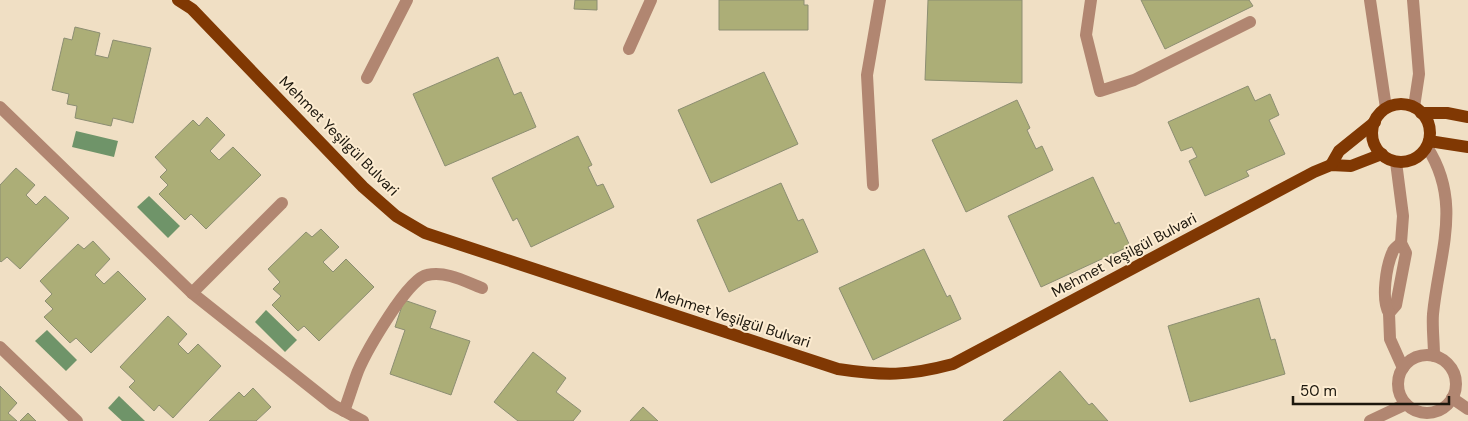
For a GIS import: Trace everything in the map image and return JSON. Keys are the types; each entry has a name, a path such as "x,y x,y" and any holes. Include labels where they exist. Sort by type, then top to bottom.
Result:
{"main road":[{"name":"Mehmet Yeşilgül Bulvari","path":"178,0 192,9 363,187 396,216 424,233 838,369 865,373 915,374 953,364 1331,164 1339,151 1375,122"},
{"path":"1417,110 1430,128 1428,144 1414,159 1396,162 1382,154 1374,143 1372,132 1375,122 1386,108 1396,105 1468,117"},
{"path":"1428,144 1468,147"},
{"name":"Mehmet Yeşilgül Bulvari","path":"1331,164 1351,166 1382,154"}],"street":[{"path":"367,78 407,0"},
{"path":"629,49 651,0"},
{"path":"873,185 867,74 880,0"},
{"path":"1091,0 1086,35 1100,91 1134,80 1250,22"},
{"path":"1370,0 1386,108"},
{"path":"1413,0 1419,74 1417,110"},
{"path":"0,107 192,293 333,405 363,421"},
{"path":"1428,144 1442,175 1447,213 1433,314 1434,356"},
{"path":"1396,162 1403,216 1401,243 1406,253 1396,305 1389,313 1390,339 1403,368"},
{"path":"192,293 282,203"},
{"path":"344,411 358,370 395,307 419,278 426,275 444,274 482,288"},
{"path":"0,347 77,421"},
{"path":"1434,356 1446,362 1452,369 1456,389 1446,406 1437,411 1424,413 1414,410 1406,404 1401,397 1398,387 1403,368 1414,358 1434,356"},
{"path":"1452,398 1468,408"},
{"path":"1370,421 1406,404"}],"shaded area":[{"path":"76,131 118,141 114,157 72,147"},
{"path":"149,196 180,226 168,238 137,207"},
{"path":"266,310 297,340 285,352 255,322"},
{"path":"47,330 77,360 66,371 35,341"},
{"path":"119,396 145,421 122,421 108,408"}],"building":[{"path":"575,0 597,0 597,10 574,9"},
{"path":"719,0 804,0 804,5 808,5 808,30 719,30"},
{"path":"928,0 1022,0 1022,83 925,80"},
{"path":"1141,0 1249,0 1253,6 1165,49"},
{"path":"75,27 100,33 95,55 108,58 113,40 151,48 133,123 113,118 111,126 75,118 77,106 67,104 69,94 52,90 64,38 72,40"},
{"path":"498,57 514,95 521,92 536,127 445,166 413,94"},
{"path":"764,72 798,144 711,183 678,110"},
{"path":"1248,86 1255,101 1270,94 1279,115 1269,120 1285,154 1246,171 1249,176 1205,196 1189,161 1197,157 1192,147 1181,151 1168,122"},
{"path":"1017,100 1030,128 1027,130 1036,149 1042,146 1053,170 966,212 932,140"},
{"path":"207,117 225,135 210,151 219,160 233,147 261,175 206,229 191,214 185,220 159,194 168,185 160,177 167,170 155,157 193,120 199,126"},
{"path":"578,136 592,165 588,167 597,186 603,184 614,207 531,247 517,218 513,221 492,178"},
{"path":"16,168 35,185 26,195 36,205 45,196 69,218 20,269 7,257 0,261 0,185"},
{"path":"1093,177 1115,224 1119,222 1130,246 1041,287 1008,216"},
{"path":"781,183 798,221 803,219 818,252 729,292 697,220"},
{"path":"321,229 339,247 323,262 333,272 346,259 374,287 319,341 304,326 298,331 272,305 281,296 273,289 280,282 268,269 306,232 312,237"},
{"path":"93,241 110,259 95,275 104,284 118,271 146,299 91,353 76,338 70,343 44,317 53,309 45,301 52,294 40,281 78,244 84,249"},
{"path":"924,249 947,297 950,295 961,319 873,360 839,288"},
{"path":"1259,298 1271,340 1275,339 1285,374 1190,402 1168,326"},
{"path":"404,300 436,311 430,328 470,341 451,395 390,374 405,330 395,327"},
{"path":"168,316 187,334 178,344 188,354 198,344 221,366 173,418 159,405 154,411 129,387 135,381 120,367"},
{"path":"533,352 566,378 556,392 581,411 573,421 518,421 494,402"},
{"path":"1060,371 1089,405 1092,403 1108,421 1003,421"},
{"path":"0,386 17,403 8,413 17,421 0,421"},
{"path":"253,388 271,407 256,421 209,421 239,392 244,397"},
{"path":"643,407 658,421 630,421"},
{"path":"28,413 36,421 20,421"}]}
